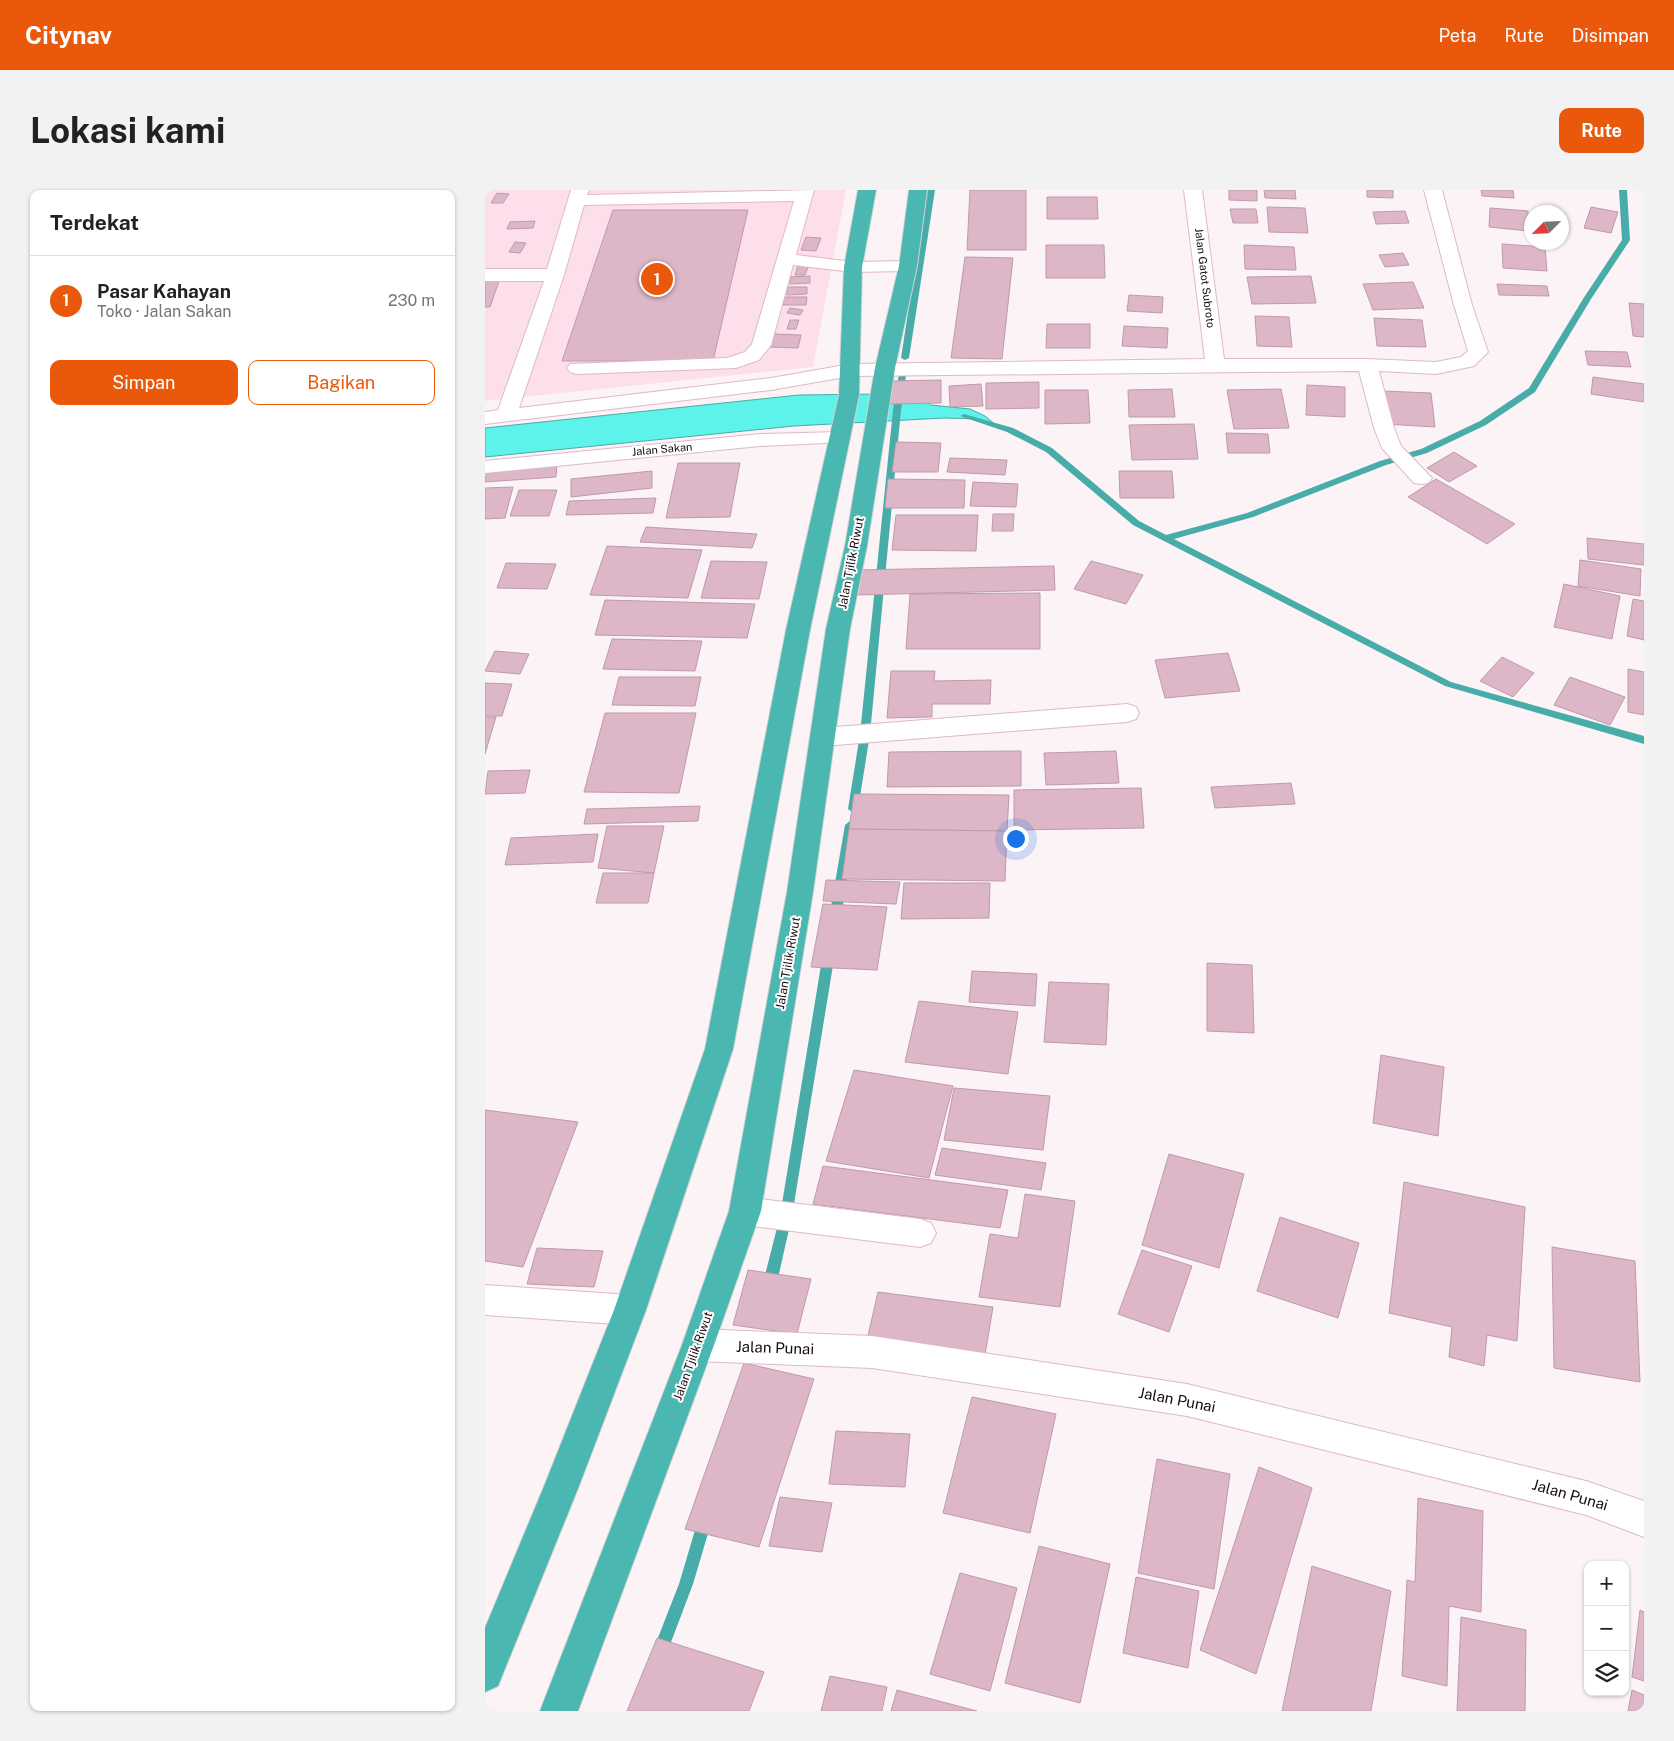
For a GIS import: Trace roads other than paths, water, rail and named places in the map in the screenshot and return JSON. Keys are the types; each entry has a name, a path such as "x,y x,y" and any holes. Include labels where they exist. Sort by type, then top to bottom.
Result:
{"highway":[{"path":"485,1672 562,1486 630,1310 719,1049 798,630 849,395 853,267 867,190"},
{"name":"Jalan Tjilik Riwut","path":"559,1711 698,1345 745,1211 801,892 838,629 856,546 885,368 908,266 918,190"},
{"path":"798,630 838,629"}],"street":[{"name":"Jalan Gatot Subroto","path":"1193,190 1215,365"},
{"path":"485,418 771,384 851,370 885,368 1161,367 1215,365 1447,367 1467,362 1478,352 1463,305 1433,190"},
{"path":"506,416 555,275 579,195 804,193 761,345 752,356 729,364 577,368"},
{"path":"786,259 853,267 908,266"},
{"path":"485,275 555,275"},
{"path":"1367,365 1384,428 1392,448 1414,471"},
{"name":"Jalan Sakan","path":"485,467 842,431"},
{"path":"823,737 1127,713"},
{"path":"745,1211 920,1233"},
{"path":"485,1300 630,1310"},
{"name":"Jalan Punai","path":"698,1345 872,1352 1187,1400 1586,1498 1644,1518"}],"water":[{"path":"913,394 931,405 970,409 985,416 996,425 977,419 944,418 794,426 485,457 485,428 799,395"}],"waterway":[{"path":"905,358 931,190"},
{"path":"1166,538 1250,515 1383,463 1424,451 1483,423 1532,390 1587,299 1626,240 1623,190"},
{"path":"853,809 865,734 902,376"},
{"path":"964,416 1010,430 1049,450 1136,523 1448,684 1644,740"},
{"path":"835,918 850,825"},
{"path":"769,1287 786,1216 829,953"},
{"path":"660,1653 686,1584 705,1520"}],"place":[{"name":"Pasar Kahayan","path":"657,279"}]}
